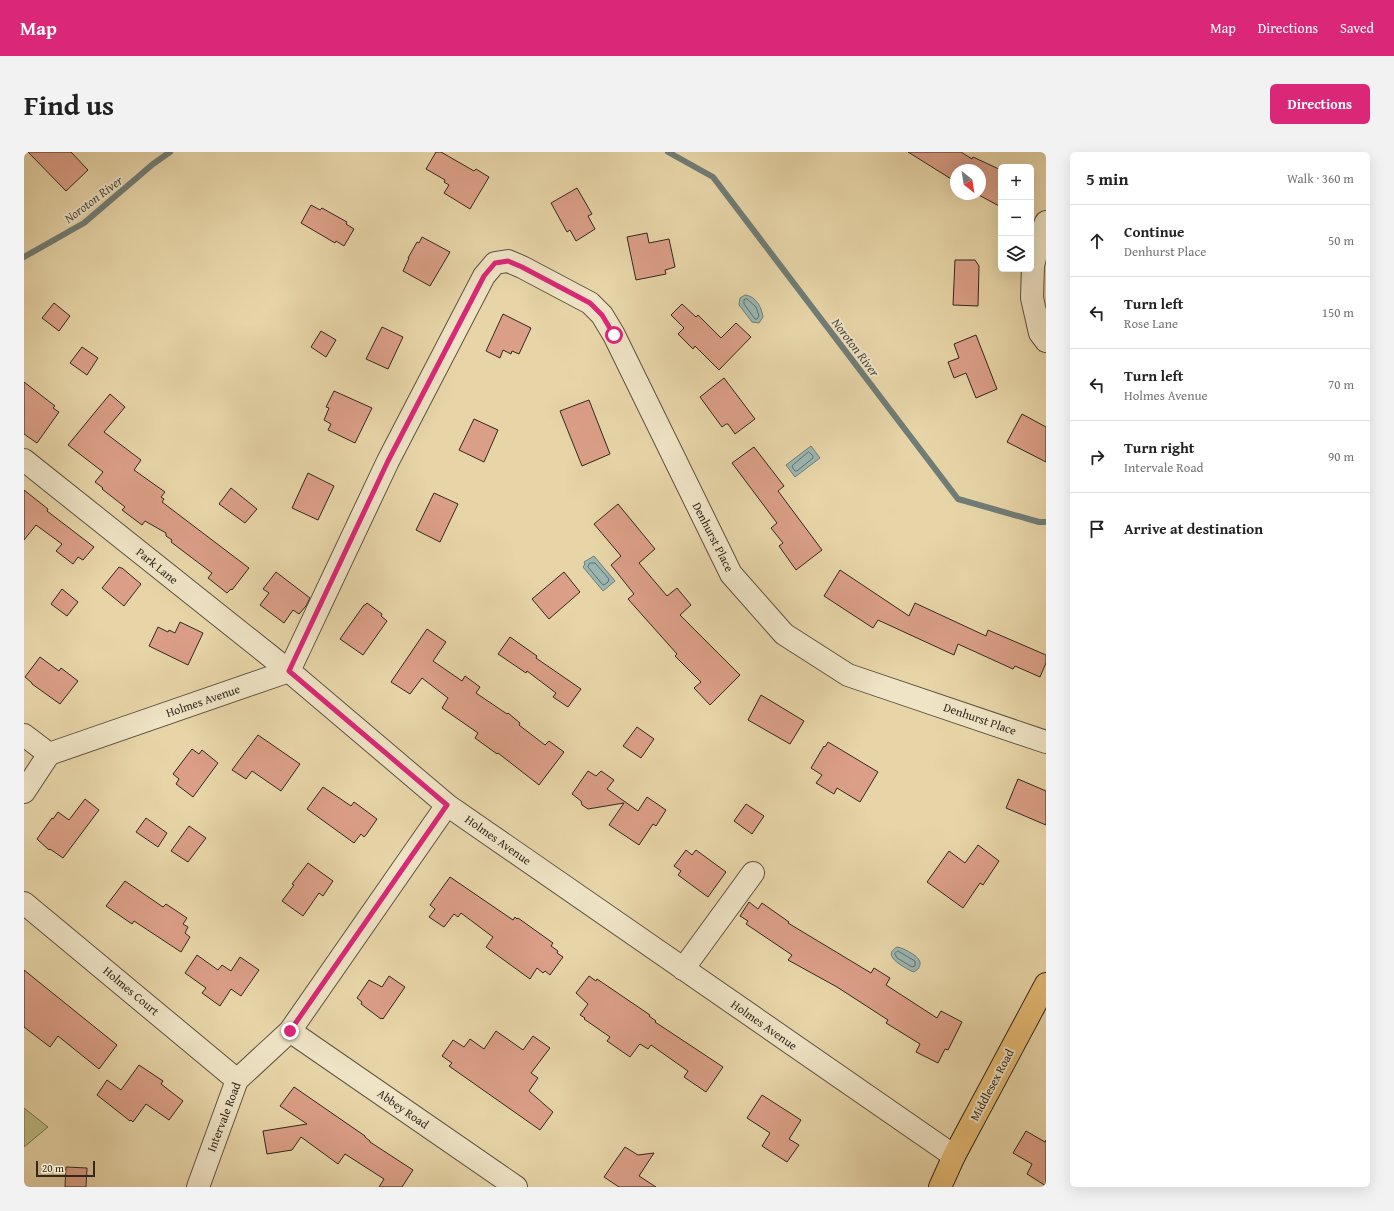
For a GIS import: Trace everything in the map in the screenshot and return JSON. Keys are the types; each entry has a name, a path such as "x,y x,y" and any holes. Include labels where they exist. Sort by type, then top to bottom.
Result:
{"main road":[{"name":"Middlesex Road","path":"940,1187 954,1156 1046,984"}],"street":[{"path":"1046,222 1040,237 1033,266 1032,298 1040,333 1046,341"},
{"name":"Denhurst Place","path":"289,671 388,461 484,276 495,263 508,261 590,303 602,315 614,335 731,574 784,634 848,675 1046,742"},
{"name":"Park Lane","path":"24,460 289,671"},
{"name":"Holmes Avenue","path":"49,754 289,671 447,805 954,1156"},
{"path":"24,735 49,754 24,792"},
{"name":"Intervale Road","path":"198,1187 237,1080 290,1031 447,805"},
{"path":"682,968 753,873"},
{"name":"Holmes Court","path":"24,903 237,1080"},
{"name":"Abbey Road","path":"290,1031 516,1187"}],"shaded area":[{"path":"24,1108 48,1127 24,1147"}],"water":[{"path":"745,295 755,300 760,306 763,317 759,323 752,322 739,305 740,298"},
{"path":"811,446 820,458 795,477 786,465"},
{"path":"594,556 615,581 603,591 583,567 585,564 584,562"},
{"path":"897,947 902,948 918,958 920,961 920,966 918,969 914,972 911,971 899,964 892,957 891,954 893,950"}],"building":[{"path":"28,152 71,152 88,170 66,191"},
{"path":"436,152 441,152 474,171 476,169 489,177 470,209 444,193 449,185 444,182 445,180 426,169"},
{"path":"908,152 961,152 972,159 973,157 998,169 998,205 986,199 986,164 950,164 950,178"},
{"path":"577,188 592,214 588,216 595,229 576,241 570,230 567,232 551,203"},
{"path":"311,205 320,210 322,208 347,222 346,224 354,229 344,246 336,241 335,243 301,223"},
{"path":"647,233 649,243 669,239 675,267 665,270 666,274 636,280 627,237"},
{"path":"422,237 450,252 430,286 403,271 408,258 417,242 419,243"},
{"path":"955,260 975,260 979,266 978,306 953,305"},
{"path":"54,303 70,316 59,331 42,318"},
{"path":"682,304 696,317 698,315 721,338 736,323 751,337 719,370 695,346 693,349 678,334 684,328 671,315"},
{"path":"503,314 531,328 519,354 512,351 511,354 503,350 500,358 486,351"},
{"path":"382,327 403,337 388,369 366,359"},
{"path":"321,331 336,340 326,357 311,347"},
{"path":"976,335 997,389 976,398 966,373 954,378 948,362 959,358 954,344"},
{"path":"82,347 98,358 87,375 70,363"},
{"path":"724,378 755,419 735,434 728,424 722,427 700,397"},
{"path":"24,382 55,406 53,408 59,412 37,443 24,434"},
{"path":"334,391 372,408 355,443 328,430 331,424 324,420 329,408 326,407"},
{"path":"110,394 125,407 104,432 141,460 134,470 165,492 161,497 164,499 162,502 249,568 232,590 231,589 227,593 208,578 212,573 171,542 172,540 166,536 166,533 145,521 142,525 122,510 125,507 95,482 103,472 68,445"},
{"path":"589,400 610,454 582,466 560,411"},
{"path":"1022,414 1046,427 1046,462 1007,442"},
{"path":"474,419 498,430 484,462 459,450"},
{"path":"754,447 784,486 778,491 822,550 796,570 779,546 783,543 771,528 777,523 732,463"},
{"path":"308,473 334,486 318,520 292,508"},
{"path":"231,488 257,509 245,523 219,504"},
{"path":"24,490 48,509 47,511 94,547 83,560 78,557 73,564 56,551 62,544 36,525 24,540"},
{"path":"434,493 458,504 440,542 416,530"},
{"path":"618,504 655,549 639,563 667,596 677,588 691,605 680,615 740,675 710,705 694,688 701,682 675,656 677,654 628,599 634,594 611,565 621,556 594,524"},
{"path":"119,567 141,584 124,606 102,588"},
{"path":"840,570 909,616 915,603 986,636 988,630 1046,655 1046,663 1040,677 1015,666 1013,669 958,644 954,655 878,620 873,628 824,596"},
{"path":"276,572 310,598 306,606 299,614 293,610 284,623 260,605 269,593 263,589"},
{"path":"564,572 580,592 549,619 532,599"},
{"path":"62,589 78,602 67,616 51,604"},
{"path":"367,603 382,614 381,616 387,621 363,655 340,639 364,605"},
{"path":"180,622 203,633 188,665 149,646 158,627 168,632 169,630 175,633"},
{"path":"427,629 446,642 433,661 462,681 465,676 480,687 476,693 507,714 508,713 520,723 519,725 545,745 549,741 564,752 539,785 498,753 497,754 475,738 478,733 442,708 448,698 422,678 410,694 391,682"},
{"path":"510,637 537,656 536,658 581,689 568,707 553,697 556,693 527,671 526,673 498,654"},
{"path":"40,657 59,671 61,668 78,681 60,704 32,684 25,677"},
{"path":"761,695 804,721 790,744 748,720"},
{"path":"637,727 654,739 641,758 623,746"},
{"path":"258,735 300,764 281,791 252,771 246,779 232,770"},
{"path":"828,742 878,772 860,802 837,788 834,794 816,783 822,775 811,768"},
{"path":"192,749 199,754 202,750 218,763 193,797 176,784 179,779 173,774"},
{"path":"588,771 596,776 601,771 614,780 607,789 638,811 647,797 666,810 656,826 653,824 639,845 609,825 624,803 588,809 572,794"},
{"path":"1018,779 1046,791 1046,825 1006,808"},
{"path":"323,787 351,806 354,802 377,819 364,837 361,834 354,843 307,809"},
{"path":"85,799 99,810 63,858 50,849 49,850 37,839 58,812 69,820"},
{"path":"746,804 764,816 752,834 734,821"},
{"path":"146,818 167,833 158,847 136,832"},
{"path":"189,826 206,838 188,862 171,851"},
{"path":"978,845 999,861 983,885 980,883 963,908 927,882 949,851 965,863"},
{"path":"686,850 692,855 696,850 726,872 708,897 678,875 681,871 674,866"},
{"path":"308,863 333,881 323,896 319,893 303,916 282,901 294,885 292,884"},
{"path":"450,877 513,920 515,917 517,919 518,918 553,943 551,946 563,957 550,975 545,971 543,973 537,968 530,979 486,947 493,937 461,913 458,917 454,914 444,927 429,917 435,909 430,905"},
{"path":"125,881 163,907 166,904 187,918 183,924 188,927 185,933 190,937 181,952 134,921 132,924 106,906"},
{"path":"749,902 758,909 762,903 789,922 788,923 871,973 874,968 890,978 886,985 937,1018 941,1011 962,1022 948,1050 945,1049 938,1063 916,1052 920,1044 886,1023 888,1020 837,987 788,960 792,955 746,924 748,921 740,916"},
{"path":"197,955 218,970 222,965 231,971 240,957 259,970 241,996 231,989 220,1006 202,993 206,988 185,973"},
{"path":"24,970 117,1045 99,1069 58,1036 50,1047 24,1027"},
{"path":"389,976 405,987 383,1019 381,1019 361,1004 362,1002 357,998 369,980 382,987"},
{"path":"589,976 596,981 597,979 650,1015 649,1016 656,1021 655,1022 723,1067 706,1092 684,1077 688,1071 651,1045 648,1049 640,1044 630,1057 607,1041 610,1037 584,1019 585,1018 580,1015 588,1004 576,993"},
{"path":"496,1031 523,1050 533,1036 550,1048 531,1073 538,1078 529,1091 553,1112 540,1130 449,1066 452,1063 442,1056 453,1040 464,1047 470,1039 484,1049"},
{"path":"139,1065 163,1081 161,1084 183,1101 169,1120 146,1104 133,1122 131,1120 130,1121 97,1095 107,1080 121,1090"},
{"path":"294,1087 365,1136 370,1142 413,1170 402,1187 379,1187 384,1179 345,1154 338,1164 301,1137 292,1150 267,1154 263,1131 307,1124 280,1106"},
{"path":"762,1095 801,1120 789,1139 799,1145 787,1162 762,1146 770,1133 747,1118"},
{"path":"1026,1131 1045,1142 1046,1140 1046,1186 1027,1174 1032,1164 1013,1153"},
{"path":"625,1147 638,1155 654,1153 639,1176 656,1187 619,1187 604,1177"},
{"path":"66,1167 87,1168 86,1187 65,1187"}],"waterway":[{"name":"Noroton River","path":"24,257 84,223 153,164 170,152"},
{"name":"Noroton River","path":"668,152 713,177 958,499 1039,522 1046,522"}],"route":[{"path":"290,1031 447,805 289,671 388,461 484,276 495,263 508,261 590,303 602,315 614,335"}]}
